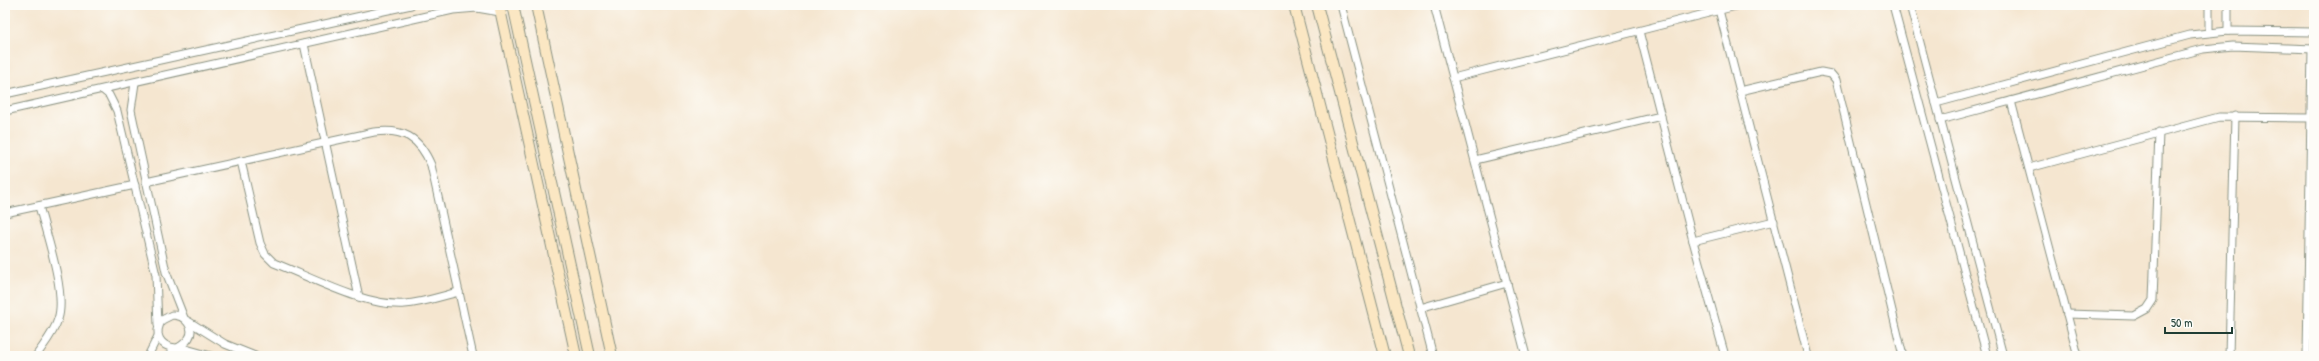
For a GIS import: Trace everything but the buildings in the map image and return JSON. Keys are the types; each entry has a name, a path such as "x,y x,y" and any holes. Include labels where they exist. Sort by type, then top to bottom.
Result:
{"street":[{"path":"5,94 411,5"},
{"path":"513,5 590,356"},
{"path":"536,5 612,356"},
{"path":"1294,5 1385,356"},
{"path":"1317,5 1409,356"},
{"path":"1341,5 1433,356"},
{"path":"1434,5 1526,356"},
{"path":"1453,78 1740,5"},
{"path":"1893,5 1987,356"},
{"path":"1910,5 2003,356"},
{"path":"2209,5 2209,32"},
{"path":"2228,5 2228,31"},
{"path":"5,111 135,83 453,10 499,8 576,356"},
{"path":"1719,10 1808,356"},
{"path":"1639,31 1693,241 1725,356"},
{"path":"1936,104 2180,37 2209,32 2228,31 2314,32"},
{"path":"304,44 359,297"},
{"path":"1940,120 2203,49 2228,46 2313,49 2311,118 2311,285 2307,356"},
{"path":"1740,91 1821,72 1831,74 1836,80 1903,356"},
{"path":"135,83 130,110 166,272 185,319 190,326 190,336 184,345 168,356"},
{"path":"102,90 110,95 117,111 156,274 158,336 148,356"},
{"path":"2011,101 2078,356"},
{"path":"1474,160 1661,116"},
{"path":"2029,168 2215,117 2235,116 2311,118"},
{"path":"2229,356 2235,116"},
{"path":"146,182 389,130 403,133 415,140 425,151 431,165 473,356"},
{"path":"2067,314 2134,316 2143,312 2153,300 2159,132"},
{"path":"241,161 260,243 265,254 274,262 359,297 381,303 405,304 459,292"},
{"path":"5,214 135,185"},
{"path":"36,356 58,319 60,305 59,286 39,206"},
{"path":"1693,241 1774,221"},
{"path":"1420,308 1507,283"},
{"path":"158,325 162,320 172,315 185,319 225,344 255,356"},
{"path":"158,336 165,346 211,356"}]}
